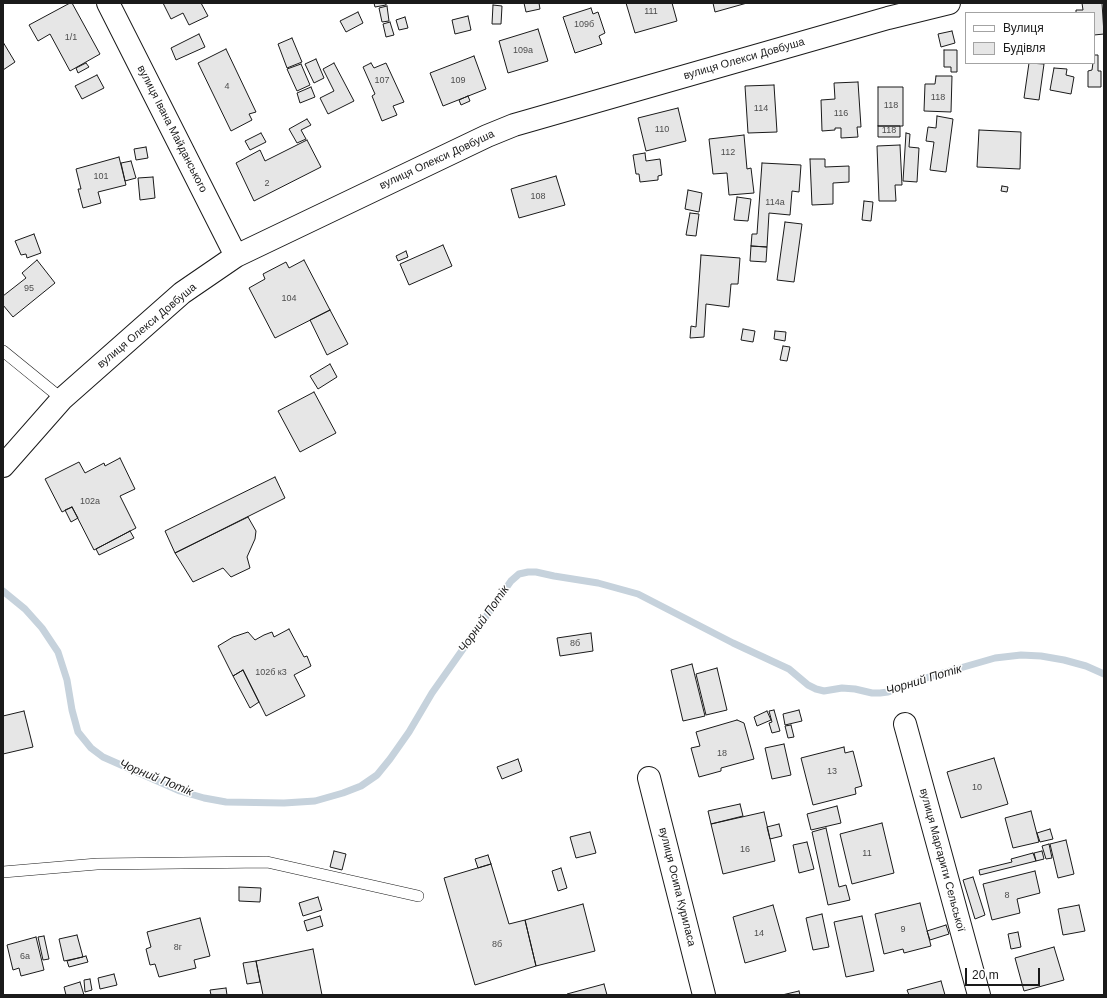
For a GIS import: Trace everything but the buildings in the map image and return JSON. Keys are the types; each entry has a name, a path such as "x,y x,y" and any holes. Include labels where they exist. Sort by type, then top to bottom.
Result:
{"street":[{"name":"вулиця Івана Майданського","path":"108,3 236,256"},
{"name":"вулиця Олекси Довбуша","path":"3,466 62,399 182,293 236,256 514,124 888,18 949,3"},
{"name":"вулиця Маргарити Сельської","path":"905,724 979,995"},
{"name":"вулиця Осипа Куриласа","path":"649,778 704,995"}],"lane":[{"path":"3,351 62,399"},
{"path":"3,872 97,864 267,862 418,896"}],"waterway":[{"name":"Чорний Потік","path":"3,591 25,609 42,628 58,652 67,680 72,710 78,732 91,748 103,757 180,791 204,798 226,802 284,803 315,801 361,786 377,775 409,732 432,693 511,581 519,574 528,572 536,572 598,583 638,594 733,643 789,669 808,685 824,691 842,688 872,693 888,692 929,677 995,658 1021,655 1041,656 1064,660 1086,666 1104,674"}]}
